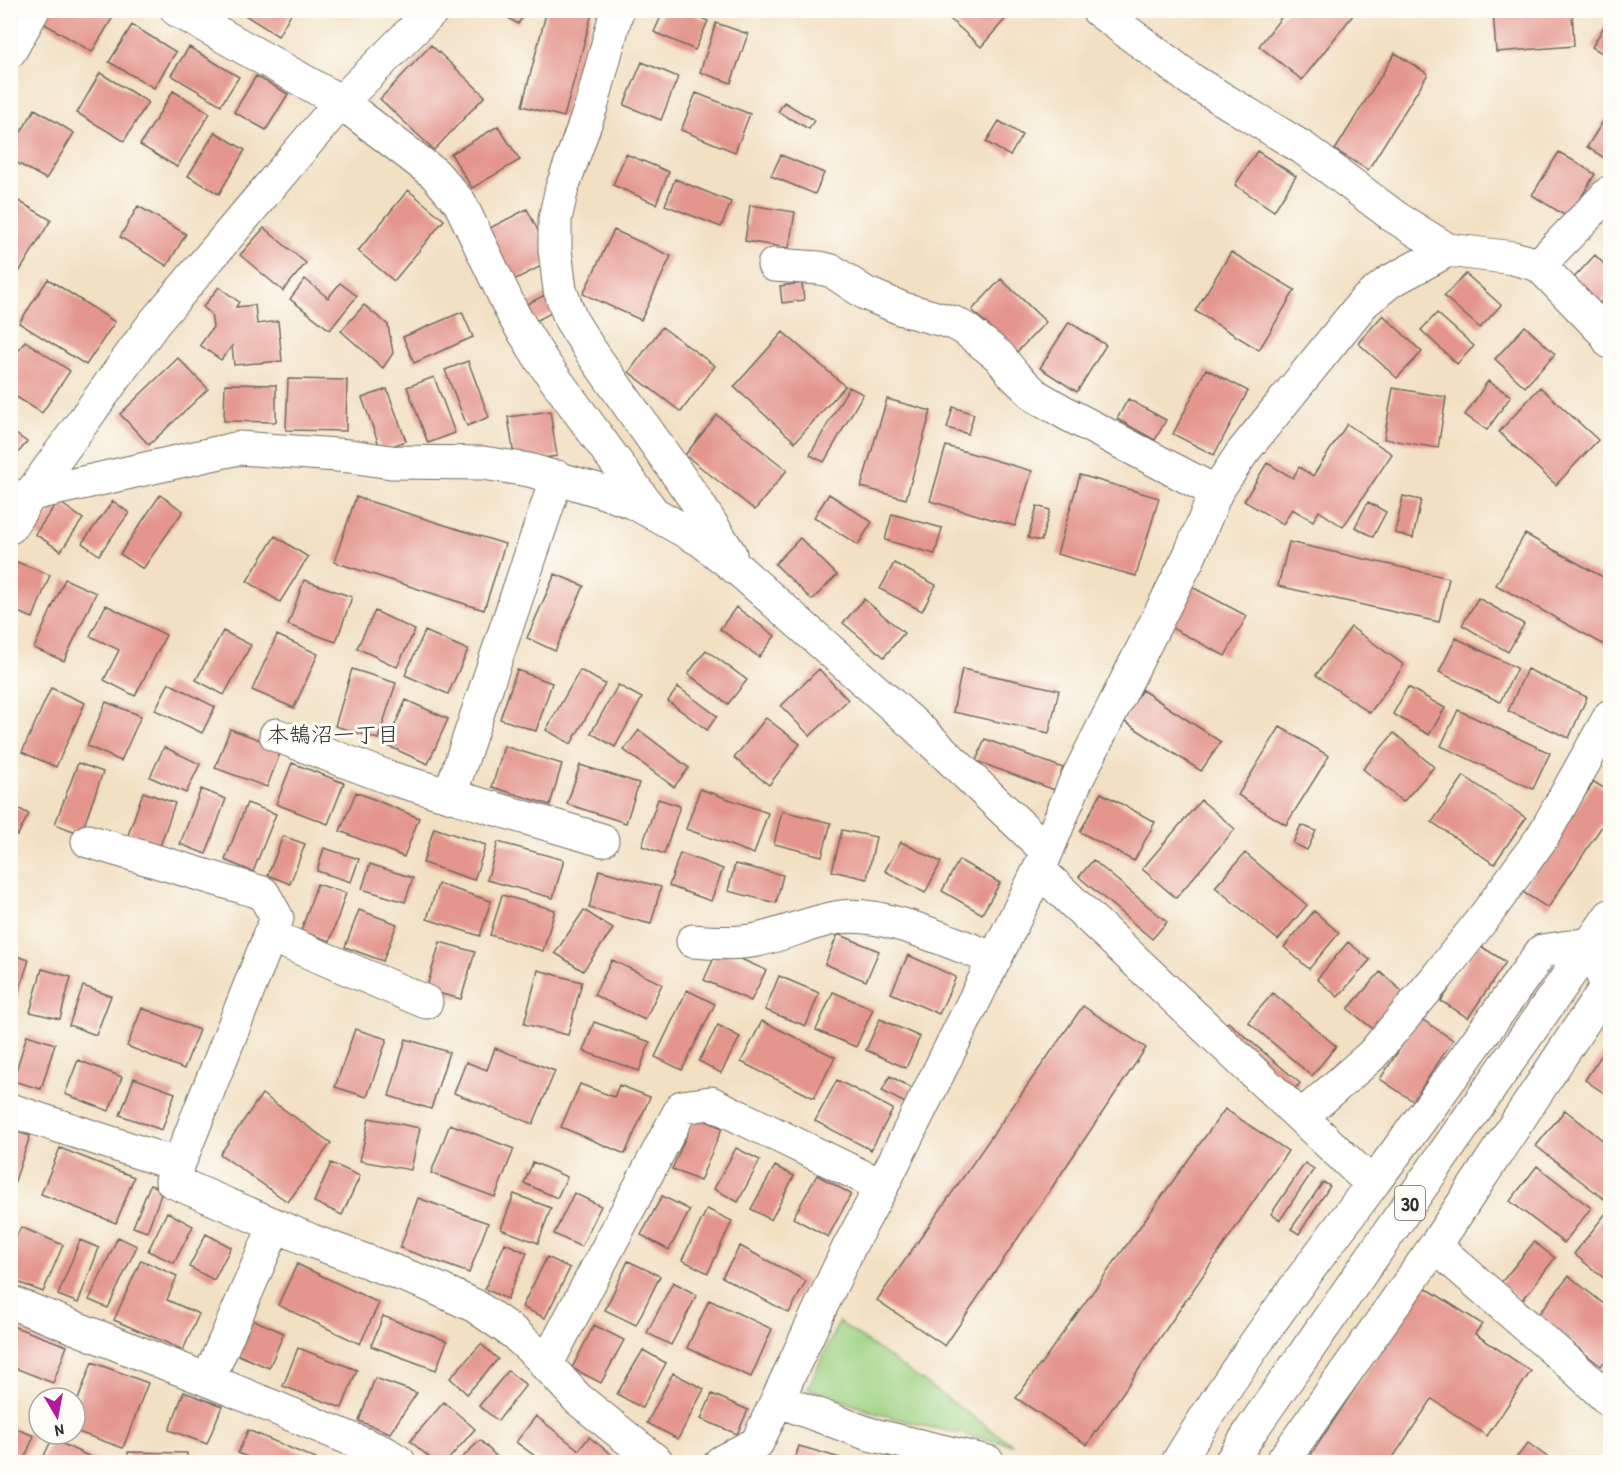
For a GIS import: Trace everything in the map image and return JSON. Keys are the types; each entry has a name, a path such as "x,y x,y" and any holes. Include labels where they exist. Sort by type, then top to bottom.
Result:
{"street":[{"path":"10,51 33,10"},
{"path":"177,10 340,102 435,174 460,203 514,316 592,433 652,512"},
{"path":"10,527 20,497 154,322 340,102 433,10"},
{"path":"617,10 592,104 562,188 555,219 555,250 560,290 572,320 590,350 697,502 740,571"},
{"path":"1098,10 1193,81 1303,148 1395,217 1448,250 1513,258 1539,265 1611,342"},
{"path":"1539,265 1611,192"},
{"path":"721,1462 757,1453 777,1400 849,1248 1043,861 1075,783 1190,555 1216,492 1242,453 1364,302 1389,282 1448,250"},
{"path":"774,265 819,268 832,272 865,293 893,305 954,323 966,329 999,356 1014,375 1036,396 1216,492"},
{"path":"20,497 239,448 350,456 391,462 483,463 557,477 636,503 701,540 740,571 918,728 1043,861 1301,1117 1372,1184"},
{"path":"450,795 557,477"},
{"path":"1301,1117 1372,1054 1488,912 1543,836 1611,716"},
{"path":"276,735 390,778 602,840"},
{"path":"88,841 263,893 277,918 172,1181 312,1242 425,1283 475,1306 514,1333 578,1399 657,1462"},
{"name":"30","path":"1231,1462 1611,916"},
{"path":"693,941 726,944 756,940 842,917 873,918 909,928 995,959"},
{"path":"269,934 426,1002"},
{"path":"1178,1462 1230,1381 1542,951 1590,944 1607,986 1435,1246 1282,1462"},
{"path":"546,1365 682,1107 711,1103 882,1186"},
{"path":"10,1110 178,1165"},
{"path":"208,1380 275,1226"},
{"path":"1435,1246 1611,1401"},
{"path":"10,1302 208,1380 385,1453 399,1462"},
{"path":"777,1400 869,1434 988,1462"}],"green space":[{"path":"839,1322 1013,1445 876,1413 808,1388"}],"building":[{"path":"44,10 101,10 113,17 92,52 38,20"},
{"path":"237,10 293,10 278,36"},
{"path":"496,10 527,10 518,24"},
{"path":"547,10 593,10 564,117 522,106"},
{"path":"664,10 684,10 708,21 695,50 654,32"},
{"path":"940,10 1013,10 981,47"},
{"path":"1287,10 1357,10 1302,80 1259,46"},
{"path":"1572,10 1574,46 1496,52 1493,11"},
{"path":"1610,16 1610,58 1592,47"},
{"path":"716,23 748,34 731,83 700,72"},
{"path":"132,25 176,52 154,88 109,62"},
{"path":"431,45 485,96 434,150 380,99"},
{"path":"189,47 239,77 221,105 171,75"},
{"path":"1395,53 1428,74 1368,170 1335,150"},
{"path":"642,62 678,77 661,120 624,105"},
{"path":"100,73 148,102 124,141 77,113"},
{"path":"256,76 288,94 266,130 234,112"},
{"path":"173,91 210,113 177,167 140,145"},
{"path":"696,93 750,114 735,152 681,130"},
{"path":"784,102 814,120 809,129 778,112"},
{"path":"35,109 74,133 46,179 10,159 10,150"},
{"path":"1610,110 1610,159 1609,161 1587,147"},
{"path":"999,121 1022,135 1010,156 986,142"},
{"path":"498,126 520,160 472,188 451,154"},
{"path":"215,132 245,150 219,194 188,176"},
{"path":"1257,151 1296,176 1274,211 1235,185"},
{"path":"1559,152 1595,174 1569,218 1532,195"},
{"path":"626,154 669,172 656,204 613,185"},
{"path":"781,155 824,173 815,194 771,176"},
{"path":"675,179 731,202 721,227 665,205"},
{"path":"408,190 444,220 394,281 358,251"},
{"path":"10,196 51,220 10,287"},
{"path":"750,205 795,212 789,248 745,241"},
{"path":"138,206 186,234 167,266 120,237"},
{"path":"527,209 553,260 510,282 484,231"},
{"path":"264,228 306,263 283,291 240,255"},
{"path":"614,230 671,256 641,320 583,294"},
{"path":"1231,252 1295,290 1259,350 1195,311"},
{"path":"1595,255 1610,270 1610,292 1597,306 1570,282"},
{"path":"1466,274 1501,305 1480,328 1444,296"},
{"path":"48,279 115,322 86,365 19,323"},
{"path":"305,279 328,298 340,283 357,296 330,330 290,299"},
{"path":"1001,279 1046,322 1016,353 972,310"},
{"path":"802,283 804,300 782,303 780,286"},
{"path":"219,287 239,302 236,307 255,305 257,324 278,321 282,361 234,365 232,346 221,360 200,345 213,327 211,314 203,307"},
{"path":"549,293 557,310 526,326 517,309"},
{"path":"364,305 388,325 393,353 383,368 341,331"},
{"path":"462,312 473,337 414,363 403,337"},
{"path":"1437,313 1474,346 1457,364 1421,330"},
{"path":"1383,315 1422,352 1397,378 1358,343"},
{"path":"1069,322 1106,345 1077,392 1040,368"},
{"path":"1525,326 1555,354 1525,387 1495,359"},
{"path":"662,327 715,366 681,412 629,372"},
{"path":"783,332 845,386 795,442 734,387"},
{"path":"25,341 70,371 42,413 10,393 10,363"},
{"path":"178,358 208,389 149,445 120,414"},
{"path":"468,361 489,417 467,426 445,370"},
{"path":"1206,369 1248,391 1214,455 1173,434"},
{"path":"434,377 455,433 428,443 407,387"},
{"path":"288,379 347,380 346,431 286,430"},
{"path":"1488,381 1511,396 1487,430 1465,415"},
{"path":"225,384 276,385 276,422 224,421"},
{"path":"849,387 863,394 824,462 810,455"},
{"path":"1540,387 1598,440 1556,485 1499,432"},
{"path":"1393,388 1446,397 1438,448 1384,439"},
{"path":"387,389 406,441 381,450 362,398"},
{"path":"887,399 931,411 906,499 861,487"},
{"path":"1128,399 1166,420 1155,440 1117,419"},
{"path":"953,407 974,414 968,434 947,428"},
{"path":"550,411 557,456 515,462 508,417"},
{"path":"717,415 787,470 755,510 685,455"},
{"path":"1347,424 1392,454 1343,527 1319,511 1313,521 1292,509 1283,524 1244,501 1267,463 1293,478 1299,467 1313,476"},
{"path":"10,430 27,442 10,463"},
{"path":"946,446 1032,471 1015,526 930,501"},
{"path":"1080,475 1159,498 1136,576 1057,554"},
{"path":"829,494 872,522 858,545 814,517"},
{"path":"160,495 183,511 143,569 120,554"},
{"path":"1403,496 1421,500 1413,538 1395,533"},
{"path":"356,497 505,544 484,610 334,562"},
{"path":"58,501 83,519 61,551 35,534"},
{"path":"113,501 129,513 99,555 82,543"},
{"path":"1368,502 1386,512 1373,537 1355,527"},
{"path":"1037,506 1050,510 1041,541 1028,538"},
{"path":"892,514 942,528 935,554 885,540"},
{"path":"1525,534 1610,581 1610,648 1496,585"},
{"path":"275,536 308,557 280,602 247,581"},
{"path":"800,538 837,575 812,600 775,564"},
{"path":"1289,542 1449,578 1439,622 1278,586"},
{"path":"17,562 50,575 33,618 10,609 10,577"},
{"path":"894,563 936,585 922,611 880,589"},
{"path":"555,574 584,586 555,651 527,638"},
{"path":"65,579 96,593 64,661 34,648"},
{"path":"304,580 352,597 336,642 288,625"},
{"path":"1190,586 1247,616 1225,656 1168,626"},
{"path":"1478,598 1524,624 1508,652 1462,625"},
{"path":"864,599 904,633 884,657 843,623"},
{"path":"106,605 166,635 135,696 104,680 119,650 90,636"},
{"path":"736,607 775,636 759,657 720,629"},
{"path":"375,611 415,630 397,667 357,648"},
{"path":"1351,627 1404,665 1370,713 1316,675"},
{"path":"223,631 251,645 224,695 196,680"},
{"path":"425,631 468,650 448,694 405,675"},
{"path":"277,635 318,654 294,708 252,690"},
{"path":"1456,638 1517,668 1500,702 1439,672"},
{"path":"706,650 747,680 728,704 688,674"},
{"path":"352,669 396,683 378,739 335,726"},
{"path":"819,669 848,700 810,736 781,706"},
{"path":"962,669 1059,690 1049,733 953,712"},
{"path":"1527,669 1587,697 1569,738 1508,711"},
{"path":"517,670 552,683 536,731 500,719"},
{"path":"580,670 605,684 571,744 546,730"},
{"path":"169,683 215,707 202,733 155,710"},
{"path":"618,685 642,698 615,747 591,733"},
{"path":"678,687 717,716 707,730 668,701"},
{"path":"1408,687 1445,708 1429,735 1393,714"},
{"path":"51,688 85,703 56,767 22,752"},
{"path":"1142,690 1221,742 1201,771 1122,720"},
{"path":"406,700 448,719 428,764 386,745"},
{"path":"106,702 141,716 121,761 87,746"},
{"path":"1458,710 1550,753 1533,789 1441,746"},
{"path":"766,718 800,744 769,785 734,758"},
{"path":"1280,727 1329,756 1286,825 1238,795"},
{"path":"230,729 282,748 267,787 215,768"},
{"path":"639,730 689,768 674,787 624,750"},
{"path":"1394,733 1434,767 1403,802 1363,769"},
{"path":"985,739 1063,768 1055,790 976,761"},
{"path":"504,746 562,764 550,805 492,787"},
{"path":"164,747 200,764 186,793 150,777"},
{"path":"78,763 103,772 81,834 55,824"},
{"path":"292,763 344,783 328,824 276,804"},
{"path":"580,765 639,783 626,823 567,804"},
{"path":"1464,776 1526,818 1494,864 1432,822"},
{"path":"1594,782 1610,792 1610,814 1548,908 1521,891"},
{"path":"201,789 226,799 206,854 180,844"},
{"path":"700,789 768,813 754,854 686,829"},
{"path":"143,792 175,803 159,849 127,838"},
{"path":"356,792 419,818 404,857 340,831"},
{"path":"1101,793 1155,822 1134,861 1080,832"},
{"path":"658,799 680,806 664,854 642,846"},
{"path":"1201,800 1235,829 1176,898 1142,869"},
{"path":"247,803 276,814 253,872 225,860"},
{"path":"10,804 29,814 17,836 10,832"},
{"path":"782,811 831,823 822,856 774,844"},
{"path":"1301,825 1316,831 1307,850 1293,843"},
{"path":"434,828 486,845 474,880 423,863"},
{"path":"842,830 876,837 867,879 832,871"},
{"path":"283,836 305,844 290,884 268,875"},
{"path":"498,842 564,860 553,898 487,880"},
{"path":"901,842 941,862 925,893 885,871"},
{"path":"324,848 359,859 351,882 317,871"},
{"path":"680,853 723,869 711,901 669,886"},
{"path":"1245,853 1307,905 1278,940 1215,887"},
{"path":"959,860 1000,883 982,914 942,891"},
{"path":"1093,860 1167,922 1152,939 1079,877"},
{"path":"370,864 413,878 405,902 362,889"},
{"path":"735,864 783,875 776,903 728,891"},
{"path":"599,870 661,887 651,924 589,908"},
{"path":"317,884 346,893 330,941 301,931"},
{"path":"438,884 491,901 480,936 427,919"},
{"path":"502,895 555,910 543,951 490,935"},
{"path":"359,910 397,924 383,961 345,947"},
{"path":"584,910 613,929 583,971 555,953"},
{"path":"1314,911 1339,933 1309,969 1284,947"},
{"path":"838,934 879,951 866,981 825,964"},
{"path":"440,942 475,952 461,999 426,990"},
{"path":"1348,942 1370,960 1338,997 1317,979"},
{"path":"1479,945 1506,962 1468,1018 1441,1001"},
{"path":"718,949 766,970 751,1001 704,980"},
{"path":"10,954 29,960 16,1000 10,999"},
{"path":"908,955 956,977 939,1014 891,993"},
{"path":"612,960 662,984 645,1020 594,995"},
{"path":"42,969 71,977 60,1019 30,1012"},
{"path":"538,970 582,982 568,1035 524,1024"},
{"path":"1380,972 1404,993 1373,1029 1348,1009"},
{"path":"779,976 819,993 806,1026 765,1010"},
{"path":"83,986 111,996 96,1035 69,1025"},
{"path":"687,990 715,1004 682,1070 655,1057"},
{"path":"833,992 873,1009 856,1047 816,1030"},
{"path":"1273,993 1336,1046 1312,1076 1248,1022"},
{"path":"1083,1006 1146,1048 945,1346 877,1300"},
{"path":"142,1008 199,1030 184,1069 127,1046"},
{"path":"1420,1018 1453,1040 1413,1101 1380,1079"},
{"path":"880,1019 920,1037 906,1068 866,1050"},
{"path":"762,1021 835,1057 814,1098 741,1062"},
{"path":"594,1022 650,1042 639,1071 583,1051"},
{"path":"1228,1022 1300,1083 1294,1090 1222,1028"},
{"path":"718,1025 740,1037 721,1073 699,1061"},
{"path":"355,1029 387,1039 367,1097 335,1087"},
{"path":"27,1035 55,1044 41,1089 13,1081"},
{"path":"406,1039 449,1052 431,1109 389,1096"},
{"path":"1609,1044 1610,1046 1610,1097 1585,1080"},
{"path":"495,1048 555,1071 533,1124 454,1093 466,1062 487,1070"},
{"path":"78,1060 122,1077 109,1111 65,1094"},
{"path":"890,1076 913,1089 905,1103 882,1091"},
{"path":"134,1078 175,1093 162,1130 120,1115"},
{"path":"837,1080 893,1109 871,1150 815,1121"},
{"path":"580,1084 614,1097 619,1085 650,1097 625,1154 561,1127"},
{"path":"262,1094 331,1143 288,1202 220,1154"},
{"path":"1225,1109 1288,1151 1087,1445 1016,1398"},
{"path":"1565,1110 1610,1146 1610,1190 1604,1199 1536,1146"},
{"path":"695,1116 722,1128 700,1181 672,1169"},
{"path":"369,1118 420,1128 411,1170 360,1161"},
{"path":"450,1124 514,1149 495,1197 431,1173"},
{"path":"10,1130 30,1136 13,1187 10,1186"},
{"path":"60,1148 134,1177 116,1223 41,1194"},
{"path":"736,1148 760,1160 738,1202 714,1189"},
{"path":"533,1162 567,1177 557,1198 524,1183"},
{"path":"331,1163 360,1176 342,1215 314,1202"},
{"path":"1305,1163 1314,1169 1280,1220 1271,1214"},
{"path":"775,1166 794,1176 771,1220 751,1209"},
{"path":"1537,1166 1591,1208 1564,1243 1510,1201"},
{"path":"817,1175 851,1194 828,1237 793,1218"},
{"path":"1323,1182 1330,1186 1299,1234 1291,1229"},
{"path":"150,1185 163,1189 147,1232 133,1227"},
{"path":"574,1193 601,1206 581,1247 554,1234"},
{"path":"514,1194 551,1208 538,1243 501,1229"},
{"path":"662,1196 690,1210 669,1250 641,1235"},
{"path":"418,1198 488,1223 469,1273 400,1248"},
{"path":"1610,1208 1610,1283 1574,1254"},
{"path":"707,1209 732,1221 708,1273 682,1260"},
{"path":"167,1212 193,1226 174,1263 148,1251"},
{"path":"21,1227 63,1245 43,1292 10,1279 10,1250"},
{"path":"206,1234 231,1247 214,1280 189,1267"},
{"path":"118,1237 137,1246 108,1308 89,1300"},
{"path":"80,1240 99,1248 78,1303 58,1295"},
{"path":"1534,1242 1555,1258 1522,1301 1500,1284"},
{"path":"505,1243 527,1253 507,1299 485,1289"},
{"path":"740,1246 806,1281 789,1313 722,1277"},
{"path":"547,1257 570,1268 545,1318 522,1307"},
{"path":"141,1260 177,1276 167,1300 199,1314 183,1350 114,1320"},
{"path":"628,1261 660,1276 636,1325 605,1310"},
{"path":"297,1264 379,1303 360,1344 278,1305"},
{"path":"1569,1276 1610,1309 1610,1354 1601,1366 1537,1316"},
{"path":"673,1282 697,1295 671,1345 647,1333"},
{"path":"1423,1286 1482,1324 1475,1334 1531,1371 1487,1436 1432,1399 1390,1462 1306,1462"},
{"path":"709,1300 772,1329 751,1377 687,1348"},
{"path":"383,1316 447,1341 436,1370 371,1346"},
{"path":"249,1318 284,1333 269,1368 234,1353"},
{"path":"594,1325 624,1340 601,1383 572,1368"},
{"path":"15,1327 67,1346 53,1383 10,1366 10,1338"},
{"path":"481,1344 498,1359 467,1394 450,1378"},
{"path":"298,1348 357,1370 342,1408 283,1386"},
{"path":"643,1350 666,1363 642,1408 617,1394"},
{"path":"92,1362 148,1383 123,1448 87,1435 87,1386 83,1386"},
{"path":"508,1371 526,1385 498,1421 479,1406"},
{"path":"673,1373 704,1389 678,1439 647,1423"},
{"path":"375,1378 417,1393 390,1433 359,1421"},
{"path":"184,1392 222,1406 207,1444 169,1430"},
{"path":"712,1394 748,1410 737,1434 701,1419"},
{"path":"444,1402 475,1429 446,1462 435,1462 410,1441"},
{"path":"536,1416 579,1450 589,1437 621,1462 543,1462 516,1442"},
{"path":"10,1426 27,1433 27,1446 30,1446 23,1462 10,1462"},
{"path":"248,1430 316,1459 314,1462 260,1462 238,1453"},
{"path":"480,1440 502,1462 458,1462"},
{"path":"1528,1443 1554,1462 1513,1462"},
{"path":"49,1446 67,1446 101,1462 41,1462"},
{"path":"799,1446 854,1462 794,1462"},
{"path":"128,1452 187,1453 187,1462 128,1462"},
{"path":"888,1456 908,1462 886,1462"}],"district":[{"name":"本鵠沼一丁目","path":"333,734"}]}
